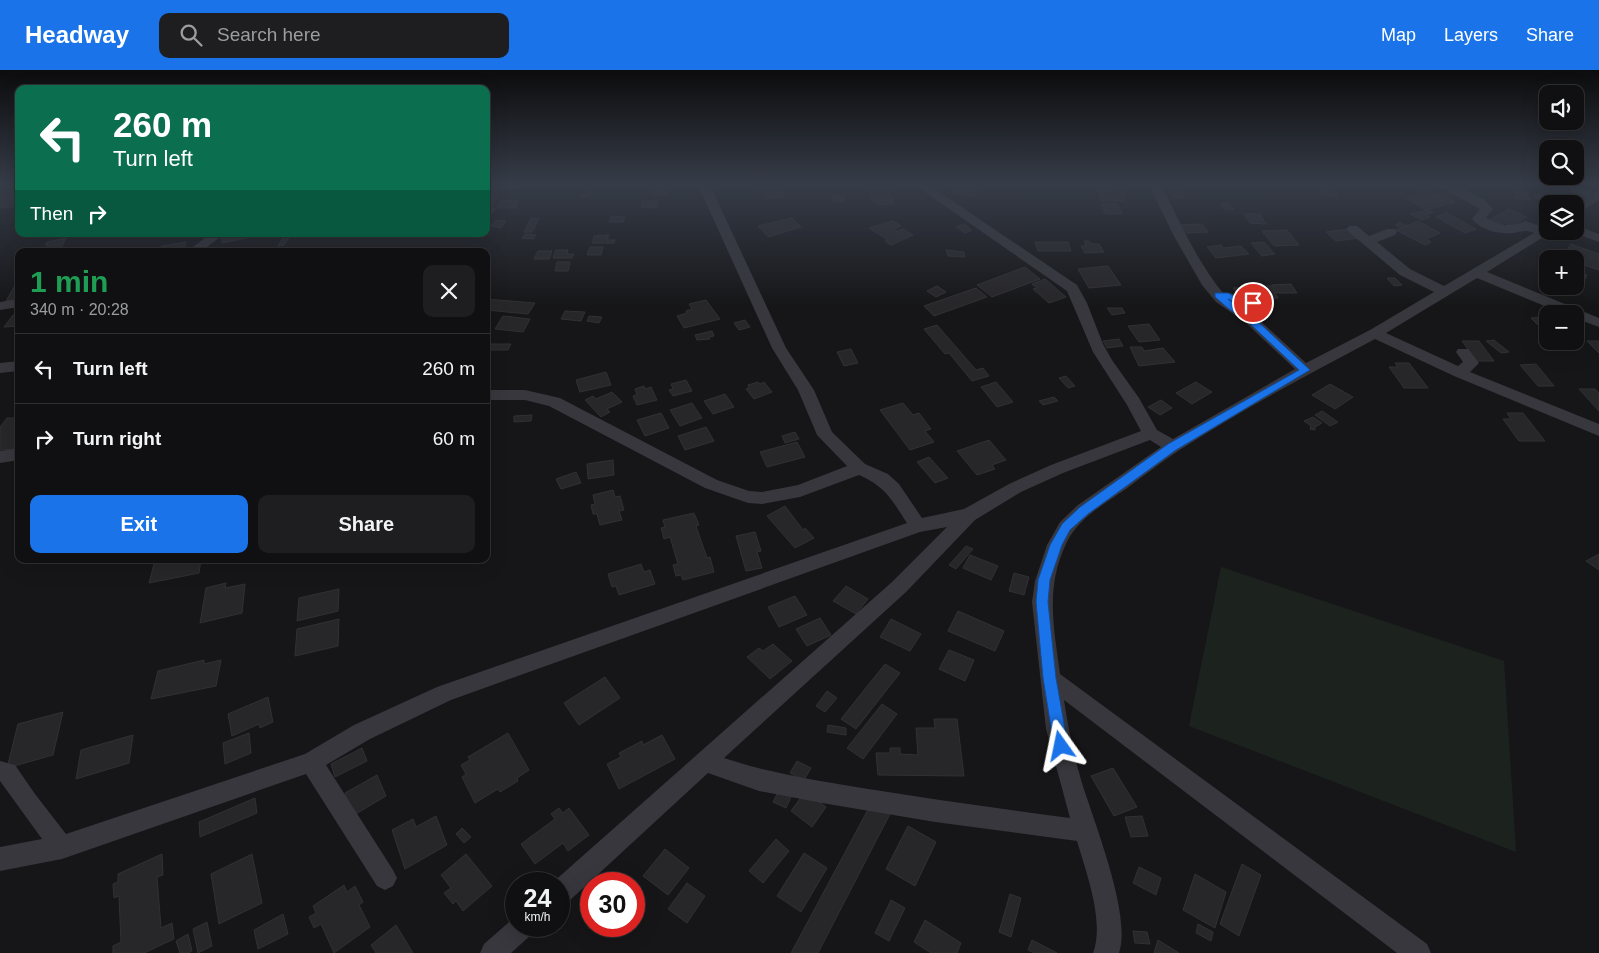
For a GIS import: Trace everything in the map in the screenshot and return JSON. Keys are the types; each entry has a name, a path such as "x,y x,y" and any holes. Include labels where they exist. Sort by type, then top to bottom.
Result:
{"street":[{"path":"722,224 779,348 806,390 825,435 859,468 882,478 893,488 918,526"},
{"path":"978,224 1072,288 1078,297 1100,351 1145,419 1150,434"},
{"path":"1174,224 1207,282 1218,295 1250,319 1305,370"},
{"path":"1487,224 1524,244"},
{"path":"1496,230 1517,229 1526,224"},
{"path":"1527,224 1539,229"},
{"path":"1353,230 1409,279 1444,292"},
{"path":"1349,243 1391,232"},
{"path":"1584,232 1599,238"},
{"path":"1106,953 1109,945 1107,902 1056,729 1042,602 1044,580 1056,545 1066,527 1084,510 1172,447 1305,370 1375,333 1477,274 1539,235"},
{"path":"198,248 214,237"},
{"path":"1477,274 1543,305"},
{"path":"1218,295 1228,296 1240,303 1266,302"},
{"path":"0,306 15,304"},
{"path":"1584,318 1598,322"},
{"path":"1375,333 1460,372 1514,401 1599,430"},
{"path":"1460,372 1472,363 1463,352"},
{"path":"0,368 15,366"},
{"path":"490,395 525,396 554,402 711,484 748,497 762,498 800,491 859,468"},
{"path":"570,884 899,587 969,515 1015,488 1048,473 1150,434 1163,439 1172,447"},
{"path":"0,457 15,455"},
{"path":"0,859 62,847 311,762 362,732 444,693 918,526 969,515"},
{"path":"1050,678 1409,951"},
{"path":"311,762 385,878"},
{"path":"704,762 759,780 822,792 935,811 1085,831"},
{"path":"0,771 7,772 27,802 62,847"},
{"path":"493,953 510,937"}],"shaded area":[{"path":"1221,567 1504,661 1516,852 1189,726"}],"building":[{"path":"492,224 504,224 501,228 491,226"},
{"path":"528,224 536,224 532,232 524,232"},
{"path":"798,224 801,227 768,237 758,226"},
{"path":"882,224 898,224 901,226 894,229 897,231 903,229 913,235 891,245 885,241 888,240 869,228"},
{"path":"964,224 972,230 965,233 956,227"},
{"path":"1202,224 1208,232 1187,233 1181,225"},
{"path":"1403,224 1406,226 1424,224 1440,233 1426,239 1431,242 1425,245 1396,230 1401,228 1395,225"},
{"path":"1449,224 1467,224 1476,229 1465,233"},
{"path":"1348,229 1359,238 1336,241 1326,232"},
{"path":"1287,230 1299,245 1274,246 1262,231"},
{"path":"525,234 536,235 533,239 522,238"},
{"path":"609,235 607,240 615,240 614,243 592,243 594,236"},
{"path":"222,237 247,237 247,238 222,243"},
{"path":"283,237 289,237 284,245 278,246"},
{"path":"66,238 61,248 46,248 48,244 45,245 47,242"},
{"path":"1084,241 1089,241 1091,244 1099,244 1104,252 1085,253 1081,246 1086,246"},
{"path":"186,242 184,248 160,248 162,246"},
{"path":"1035,242 1068,242 1071,251 1038,251"},
{"path":"1264,242 1275,254 1262,256 1251,243"},
{"path":"1571,244 1599,254 1599,270 1584,265 1584,250 1567,250"},
{"path":"1221,245 1223,248 1241,246 1249,254 1216,258 1207,247"},
{"path":"590,247 603,247 601,255 587,255"},
{"path":"556,250 568,250 567,254 574,254 572,258 553,258"},
{"path":"946,250 964,252 965,257 948,256"},
{"path":"538,251 552,251 549,259 534,259"},
{"path":"557,262 570,262 568,271 555,271"},
{"path":"1108,266 1121,285 1089,288 1078,269"},
{"path":"1025,267 1040,279 992,297 977,285"},
{"path":"1387,278 1395,278 1402,285 1394,286"},
{"path":"1045,279 1066,297 1049,303 1033,289 1037,288 1032,284"},
{"path":"1291,284 1297,293 1276,293 1271,285"},
{"path":"937,286 946,292 936,297 927,291"},
{"path":"1270,286 1278,298 1241,299 1233,288"},
{"path":"14,287 15,300 6,301"},
{"path":"976,288 987,297 934,316 924,306"},
{"path":"490,299 535,303 528,314 490,310"},
{"path":"706,300 720,319 684,328 677,316 687,313 686,311 692,309 689,304"},
{"path":"1107,308 1122,308 1125,313 1112,315"},
{"path":"565,311 585,312 581,321 561,319"},
{"path":"15,315 15,326 4,327"},
{"path":"503,316 530,319 523,332 495,329"},
{"path":"589,316 602,317 599,323 587,321"},
{"path":"1531,318 1539,318 1539,326"},
{"path":"745,320 750,327 739,330 734,323"},
{"path":"1149,324 1160,340 1139,342 1128,326"},
{"path":"937,325 976,370 983,368 989,376 972,381 949,353 945,354 924,329"},
{"path":"712,331 714,336 709,337 710,339 697,340 695,335"},
{"path":"1119,339 1123,346 1107,348 1103,341"},
{"path":"1494,340 1509,352 1501,353 1486,341"},
{"path":"1462,341 1479,341 1494,361 1477,361"},
{"path":"1587,341 1599,341 1599,353"},
{"path":"490,344 511,344 508,350 490,350"},
{"path":"1130,347 1142,347 1144,351 1163,348 1175,362 1139,366"},
{"path":"851,349 858,363 844,366 837,352"},
{"path":"1395,363 1409,363 1428,388 1404,388 1389,367 1398,367"},
{"path":"1536,364 1554,386 1538,386 1520,365"},
{"path":"606,372 611,385 580,392 576,380"},
{"path":"1066,376 1075,386 1068,388 1059,378"},
{"path":"686,380 692,391 673,396 669,390 673,389 671,384"},
{"path":"758,382 760,384 764,382 772,392 754,399 746,389 749,388 748,385"},
{"path":"996,382 1013,402 997,407 981,387"},
{"path":"1196,382 1212,392 1192,404 1176,393"},
{"path":"1330,384 1353,397 1335,409 1312,395"},
{"path":"644,386 645,389 651,387 657,400 637,405 633,396 637,395 635,389"},
{"path":"1579,389 1595,389 1599,393 1599,411"},
{"path":"612,392 622,402 607,409 610,412 601,417 585,400 593,396 596,399"},
{"path":"725,394 734,407 713,414 704,401"},
{"path":"1054,397 1058,401 1043,405 1039,401"},
{"path":"1161,400 1172,408 1160,415 1148,407"},
{"path":"692,403 702,418 680,426 670,410"},
{"path":"903,403 913,415 919,413 931,429 925,431 934,442 910,450 880,410"},
{"path":"1322,411 1338,422 1330,426 1315,415"},
{"path":"661,413 669,428 645,436 637,420"},
{"path":"1507,413 1523,413 1545,441 1519,441 1503,419 1511,419"},
{"path":"532,415 531,421 514,422 514,416"},
{"path":"1313,417 1322,423 1315,427 1315,430 1310,429 1311,426 1304,421"},
{"path":"7,418 15,418 15,449 0,450 0,427"},
{"path":"706,427 714,441 685,450 678,436"},
{"path":"795,432 799,439 785,443 782,436"},
{"path":"989,440 1006,460 992,465 995,469 977,475 957,451"},
{"path":"797,442 805,457 767,467 760,452"},
{"path":"929,457 948,478 935,483 917,462"},
{"path":"613,460 614,475 588,479 587,464"},
{"path":"576,472 581,483 561,489 556,479"},
{"path":"613,490 615,497 620,496 624,510 619,511 622,520 600,525 597,514 593,514 591,505 595,504 593,495"},
{"path":"785,506 803,530 805,528 814,538 795,548 767,516"},
{"path":"694,513 699,525 696,526 707,558 710,557 714,572 683,580 681,575 676,576 673,565 678,564 670,537 664,539 661,528 665,527 663,520"},
{"path":"755,532 761,551 757,552 762,568 746,571 736,536"},
{"path":"966,546 973,549 956,569 949,565"},
{"path":"1599,554 1599,570 1586,561"},
{"path":"970,555 998,566 991,580 963,568"},
{"path":"154,563 200,563 199,573 149,583"},
{"path":"641,564 644,572 650,570 655,584 619,595 616,586 612,587 608,574"},
{"path":"1014,573 1029,577 1024,595 1009,591"},
{"path":"226,583 225,588 245,584 242,613 200,623 206,588"},
{"path":"846,586 868,599 856,614 833,601"},
{"path":"339,589 338,611 297,621 299,598"},
{"path":"795,596 807,615 779,627 768,607"},
{"path":"958,611 1004,631 995,651 948,631"},
{"path":"820,618 831,635 807,646 796,629"},
{"path":"339,619 338,646 295,656 297,629"},
{"path":"891,619 921,634 910,651 880,637"},
{"path":"773,644 792,661 770,679 747,657 759,648 763,651"},
{"path":"949,650 974,660 965,681 939,669"},
{"path":"204,660 204,664 221,660 216,686 151,699 158,671"},
{"path":"885,664 900,673 856,729 841,719"},
{"path":"605,677 620,698 579,725 564,703"},
{"path":"827,691 837,698 825,712 816,706"},
{"path":"268,697 273,722 260,728 259,724 232,736 228,714"},
{"path":"882,704 897,714 863,759 847,748"},
{"path":"63,712 53,755 7,768 18,724"},
{"path":"934,719 957,719 964,776 878,775 876,753 890,753 890,748 900,748 900,754 918,755 916,728 935,728"},
{"path":"828,725 846,728 846,735 827,732"},
{"path":"249,733 251,753 225,764 223,743"},
{"path":"508,733 529,770 517,778 518,781 500,792 498,789 475,803 462,777 466,774 461,765 470,760 468,757"},
{"path":"133,735 129,763 76,779 81,750"},
{"path":"662,735 675,759 619,789 607,764 621,757 619,753 642,741 643,745"},
{"path":"362,748 367,761 335,777 331,764"},
{"path":"797,761 811,768 804,780 790,773"},
{"path":"1113,768 1137,807 1114,816 1091,776"},
{"path":"377,775 386,796 354,815 345,793"},
{"path":"778,792 791,797 786,808 773,802"},
{"path":"805,792 826,807 812,827 791,811"},
{"path":"255,798 257,813 200,837 199,822"},
{"path":"872,802 891,812 818,953 791,953"},
{"path":"559,808 563,813 569,808 589,835 568,851 563,843 535,864 521,844 555,819 551,814"},
{"path":"436,816 447,845 405,869 392,830 413,819 416,827"},
{"path":"1142,816 1148,836 1131,837 1125,817"},
{"path":"908,826 936,842 915,886 886,869"},
{"path":"462,828 471,837 464,843 456,834"},
{"path":"776,839 789,851 763,883 749,871"},
{"path":"665,849 689,868 668,895 645,878 645,874"},
{"path":"804,853 827,868 801,912 777,896"},
{"path":"162,854 163,875 157,877 161,928 172,923 174,939 144,953 113,953 113,946 121,942 119,896 114,898 113,884 118,882 118,874"},
{"path":"252,854 262,903 219,924 211,874"},
{"path":"466,854 492,886 463,911 456,901 453,904 444,893 451,888 441,875"},
{"path":"1242,864 1261,875 1239,936 1220,924"},
{"path":"1139,867 1161,878 1156,895 1133,883"},
{"path":"1195,874 1226,892 1215,928 1183,910"},
{"path":"687,883 705,896 687,923 668,909"},
{"path":"344,885 347,892 355,886 363,902 359,905 370,927 334,953 321,924 314,928 309,917 316,913 313,906"},
{"path":"1010,894 1021,898 1011,937 999,932"},
{"path":"891,900 905,908 889,941 875,933"},
{"path":"283,914 288,934 258,949 254,930"},
{"path":"925,920 961,943 957,953 931,953 914,942"},
{"path":"207,922 212,946 198,953 193,929"},
{"path":"1198,924 1213,932 1211,941 1196,933"},
{"path":"396,925 413,953 376,953 371,945"},
{"path":"1133,931 1147,932 1150,944 1135,943"},
{"path":"188,934 192,951 180,953 176,941"},
{"path":"1032,940 1057,953 1034,953 1028,950"},
{"path":"1158,940 1179,953 1154,953"}],"route":[{"path":"1061,746 1056,729 1042,602 1044,580 1056,545 1066,527 1084,510 1172,447 1305,370 1250,319 1218,295 1228,296 1240,303 1253,303"}]}
